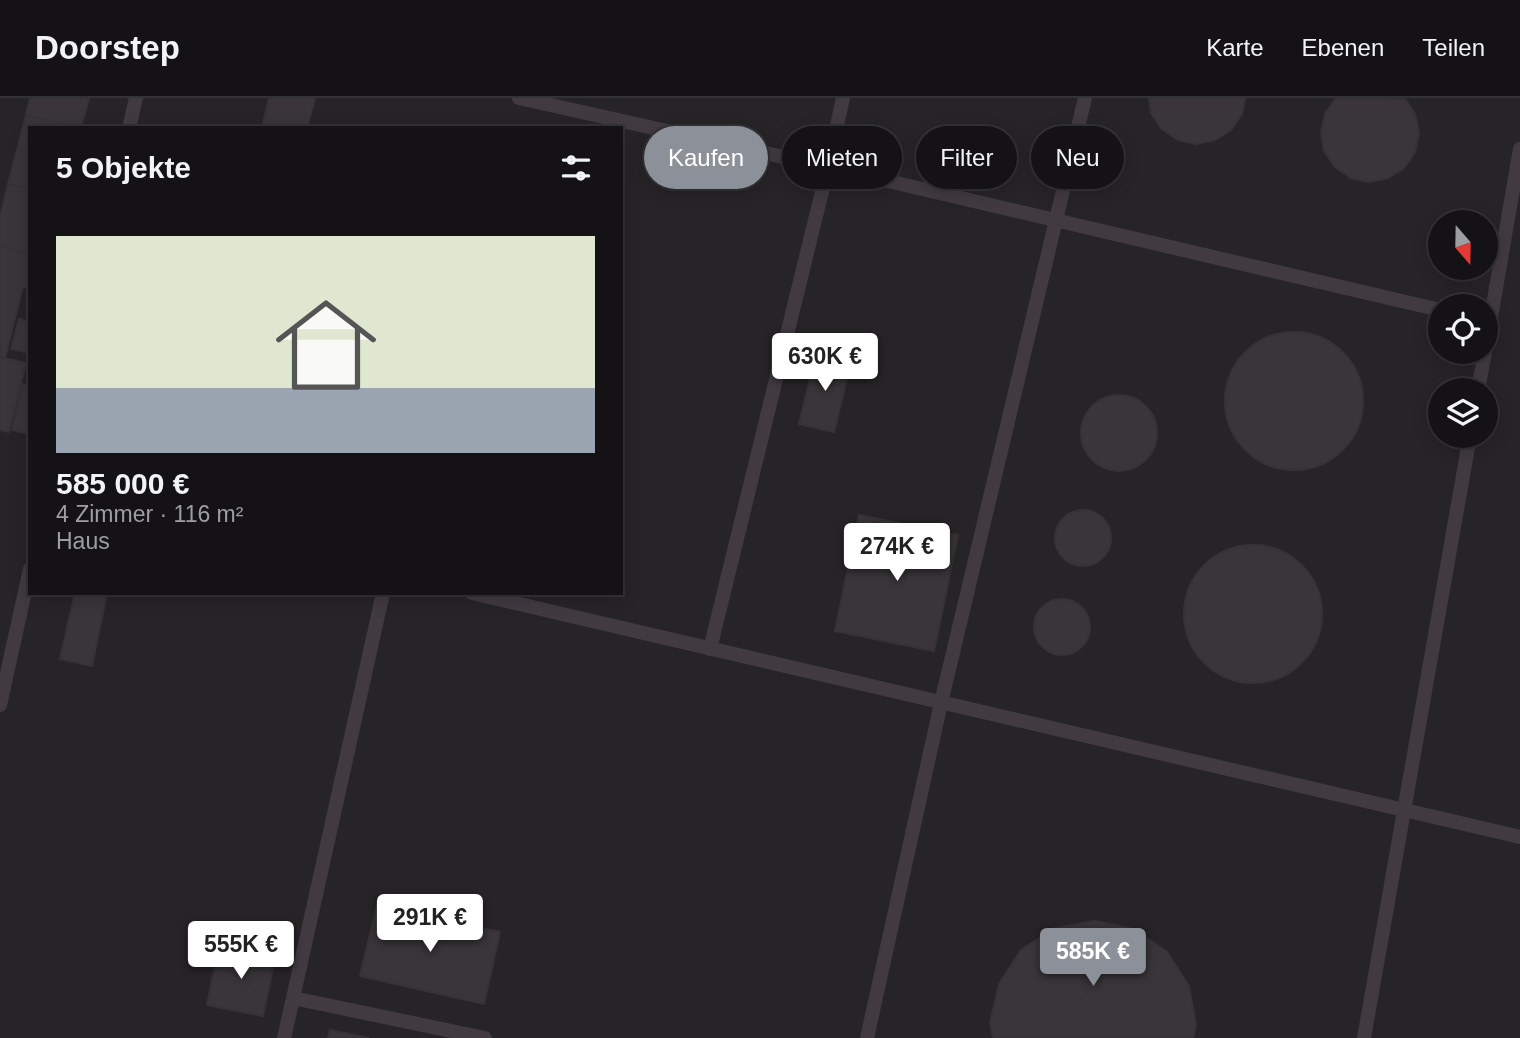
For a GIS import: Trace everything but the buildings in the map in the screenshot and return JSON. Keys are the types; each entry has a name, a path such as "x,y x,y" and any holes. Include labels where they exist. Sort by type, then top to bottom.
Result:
{"lane":[{"path":"129,126 136,98"},
{"path":"519,98 782,157"},
{"path":"837,126 843,98"},
{"path":"867,1038 941,703 1085,98"},
{"path":"1493,294 1520,149"},
{"path":"902,184 1428,307"},
{"path":"710,649 823,189"},
{"path":"1364,1038 1468,448"},
{"path":"0,705 28,578"},
{"path":"284,1038 383,595"},
{"path":"480,595 1405,808 1520,837"},
{"path":"293,999 485,1038"}],"shaded area":[{"path":"0,98 1520,98 1520,1038 0,1038"}]}
